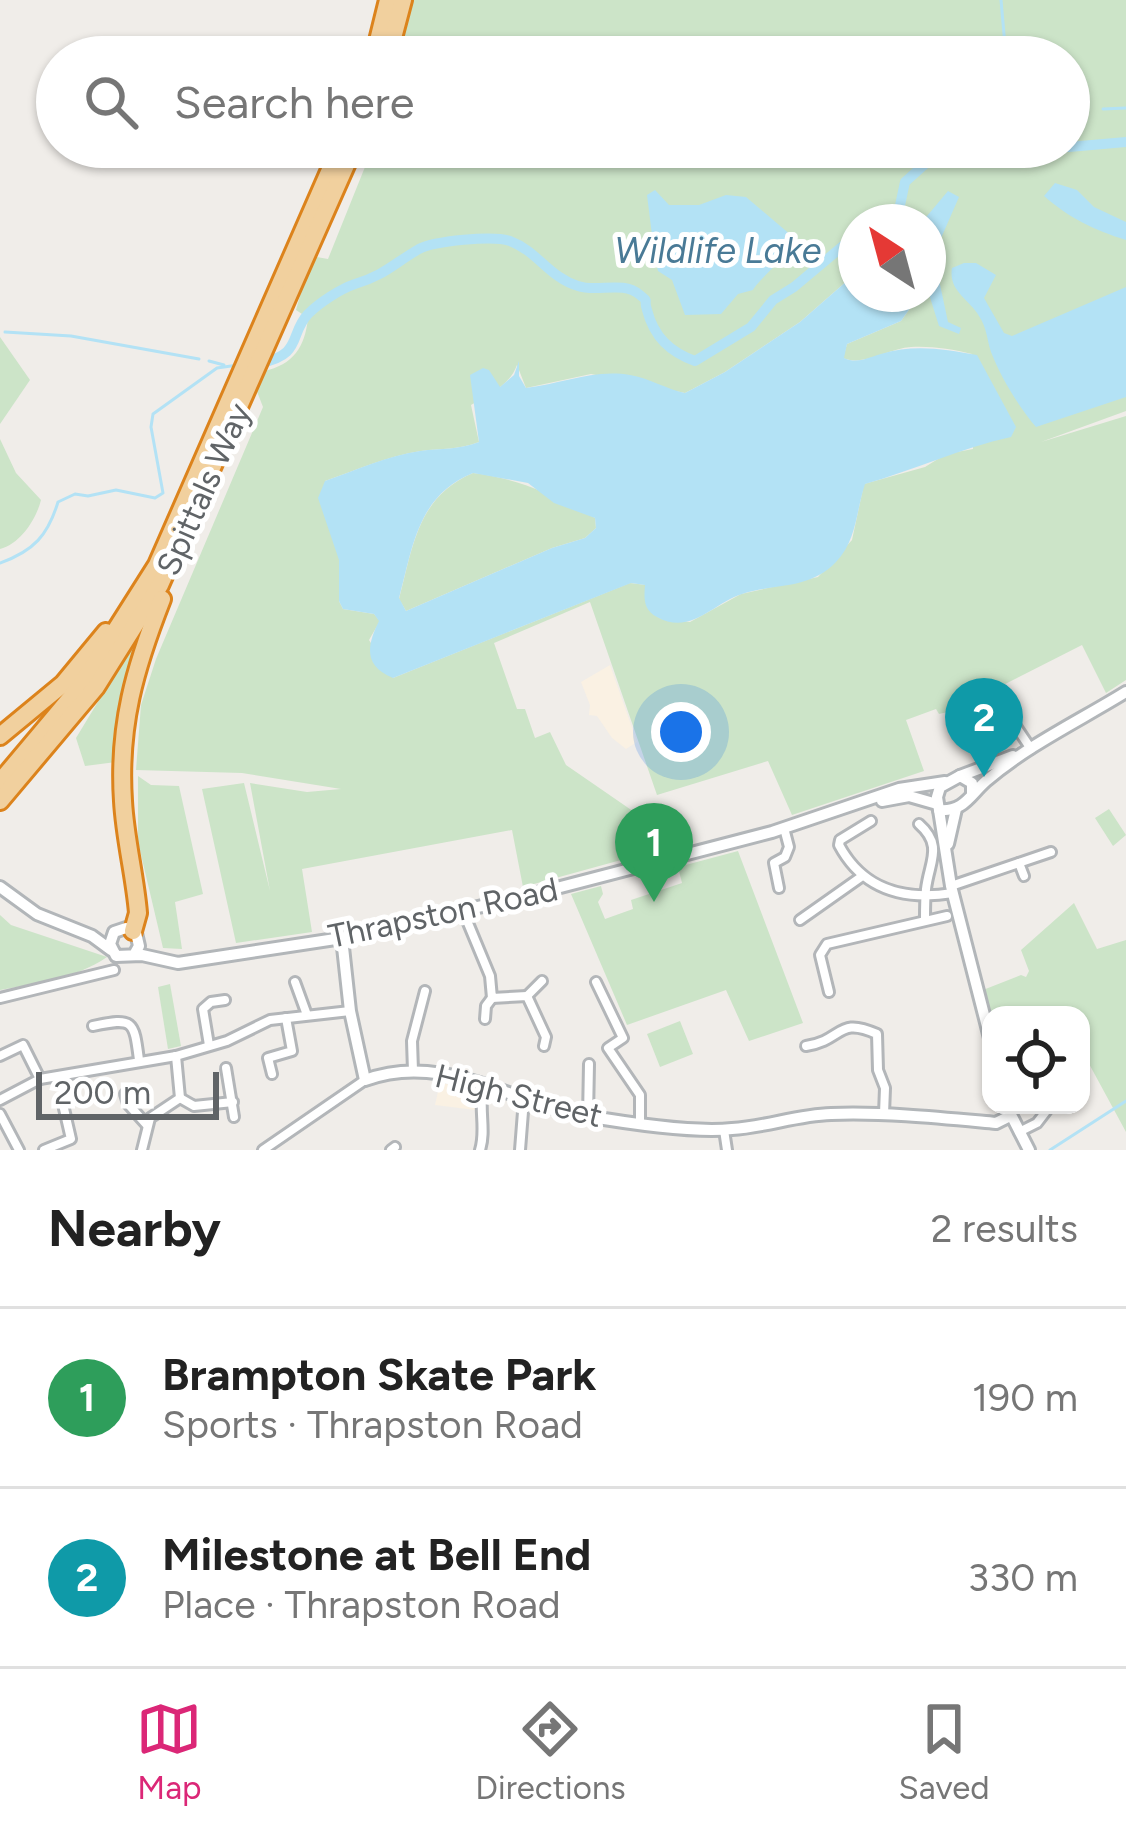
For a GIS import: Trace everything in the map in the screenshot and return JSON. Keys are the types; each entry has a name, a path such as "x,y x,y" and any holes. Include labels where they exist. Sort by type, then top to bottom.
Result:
{"highway":[{"path":"379,36 388,0"},
{"path":"394,36 403,0"},
{"name":"Spittals Way","path":"0,782 96,666 140,596 239,394 332,168"},
{"name":"Spittals Way","path":"261,343 344,168"},
{"name":"Spittals Way","path":"0,801 59,735 113,662 160,585 199,503 239,394"},
{"path":"129,935 138,914 122,799 124,724 135,669 199,503"},
{"path":"0,736 78,668 135,592 176,526"}],"main road":[{"path":"946,853 956,809 1029,749 1126,692"},
{"name":"Thrapston Road","path":"121,954 178,963 343,938 784,828 899,789 945,782 1029,749"},
{"path":"960,776 972,783 972,795"},
{"path":"945,782 937,792 938,807 952,889 982,1007"},
{"name":"Thrapston Road","path":"864,802 904,796 956,809"},
{"path":"0,887 37,914 92,936 121,954"},
{"path":"92,936 129,935 158,959"},
{"path":"121,954 129,935"},
{"path":"121,954 129,935"},
{"path":"343,938 350,1011 365,1081"},
{"name":"High Street","path":"365,1081 434,1071 588,1117 724,1130 798,1116 884,1114 996,1123 1005,1114"},
{"path":"1010,1114 1029,1150"}],"street":[{"path":"995,728 1016,725 1029,749"},
{"path":"871,821 839,845 861,877 901,894 926,898 1051,852"},
{"path":"919,824 934,843 925,920"},
{"path":"779,887 774,863 785,857 789,847 784,828"},
{"path":"1019,863 1024,876"},
{"path":"800,920 861,877"},
{"path":"463,910 490,976 485,1018"},
{"path":"829,992 820,955 827,944 947,916"},
{"path":"0,998 114,970 121,954"},
{"path":"491,998 526,996 542,981"},
{"path":"295,982 307,1015"},
{"path":"596,982 623,1038 608,1048 640,1095 640,1122"},
{"path":"412,1071 412,1041 425,991"},
{"path":"526,996 547,1037 544,1046"},
{"path":"209,1046 203,1010 211,1002 225,1000"},
{"path":"0,1100 40,1078 176,1056 270,1020 350,1011"},
{"path":"272,1074 268,1058 292,1052 286,1018"},
{"path":"93,1027 123,1019 129,1023 135,1030 139,1060"},
{"path":"806,1046 825,1043 848,1025 877,1034 884,1114"},
{"path":"0,1056 23,1045 40,1078"},
{"path":"176,1056 180,1098"},
{"path":"588,1117 589,1064"},
{"path":"226,1069 235,1117"},
{"name":"High Street","path":"269,1148 365,1081"},
{"path":"480,1150 485,1133 480,1097 485,1084"},
{"path":"125,1094 146,1124"},
{"path":"180,1098 194,1106 233,1102"},
{"path":"142,1150 146,1124 180,1098"},
{"path":"520,1150 524,1099"},
{"path":"44,1150 71,1139 62,1100"},
{"path":"0,1114 20,1150"},
{"path":"1019,1132 1044,1114"},
{"path":"724,1130 727,1150"}],"shaded area":[{"path":"610,665 637,742 626,749 597,716 589,715 581,682"},
{"path":"440,1083 479,1090 475,1110 435,1105"}],"green space":[{"path":"413,0 1126,0 1126,411 1041,442 1126,416 1126,680 1106,693 1082,645 952,711 939,714 936,709 906,720 924,771 792,815 768,761 657,795 590,602 494,643 517,709 525,709 535,738 550,732 566,765 656,827 665,844 661,849 523,887 512,830 302,869 312,932 236,943 202,789 244,783 270,891 250,783 307,792 341,789 242,773 136,770 141,705 263,407 256,389 264,371 290,359 304,338 308,318 296,310 311,256 328,259 365,168 1090,168 1090,36 400,36","holes":["838,204 946,204 946,312 907,312 901,321 847,344 843,358 859,360 911,347 972,354 973,449 864,484 852,540 818,577 741,594 690,622 659,618 645,593 646,585 630,583 393,678 369,640 380,621 374,614 343,609 339,601 342,574 325,481 396,456 479,442 471,405 504,384 517,365 526,388 591,374 685,393 800,322 838,289"]},
{"path":"0,337 30,380 0,424"},
{"path":"0,439 16,473 41,500 26,530 0,549"},
{"path":"473,473 551,495 595,518 596,528 585,538 406,611 399,599 420,526 440,496"},
{"path":"130,649 136,651 115,724 116,762 85,766 76,738"},
{"path":"138,776 151,785 179,786 203,894 175,902 182,949 163,948 138,842"},
{"path":"1109,809 1126,835 1113,846 1095,818"},
{"path":"738,851 803,1023 749,1041 726,990 627,1025 571,894 601,886 598,902 605,919 633,909 631,900 682,883 678,867"},
{"path":"1074,903 1097,949 1126,940 1126,1132 1090,1066 1090,1006 987,1006 983,990 1026,977 1029,971 1021,950"},
{"path":"0,915 11,925 107,957 69,975 0,990"},
{"path":"170,984 181,1046 168,1049 158,987"},
{"path":"680,1021 693,1054 660,1067 647,1034"}],"water":[{"path":"1055,183 1077,190 1094,207 1126,222 1126,240 1053,204 1044,196"},
{"name":"Wildlife Lake","path":"655,190 669,205 699,205 726,195 746,197 792,236 788,254 721,314 685,315 672,280 658,271 655,259 647,195"},
{"path":"948,191 959,197 946,227 946,204 937,204"},
{"path":"976,263 996,275 984,298 1004,333 1012,336 1126,287 1126,397 1036,427 1000,372 982,320 953,283 952,268"},
{"path":"838,289 838,312 907,312 901,321 847,344 844,358 858,360 917,348 977,355 1016,427 1011,437 865,484 843,553 826,571 803,582 742,594 681,623 652,614 645,603 645,585 631,583 393,678 376,667 370,646 379,621 374,614 343,609 339,601 339,560 318,498 325,481 396,456 479,442 470,375 483,368 500,387 514,375 519,361 519,376 526,388 616,374 637,376 685,393 800,322","holes":["473,473 528,483 554,503 595,518 596,528 585,538 406,611 399,598 420,525 454,483"]},
{"path":"935,312 946,312 948,322 961,328 959,334 939,326"}],"waterway":[{"path":"1001,0 1004,36"},
{"path":"1103,109 1126,108"},
{"path":"1090,145 1126,142"},
{"path":"900,204 905,182 921,168"},
{"path":"260,363 283,355 308,314 324,301 419,249 450,241 510,241 578,286 633,291 646,300 650,320 664,342 695,361 751,327 773,300 838,250"},
{"path":"5,332 71,336 199,359"},
{"path":"209,361 224,365"},
{"path":"0,563 38,540 58,502 75,494 116,490 155,498 163,493 151,427 153,414 217,368 238,365"},
{"path":"1050,1150 1126,1101"}],"place":[{"name":"Milestone at Bell End","path":"984,777"},
{"name":"Brampton Skate Park","path":"654,902"}]}
